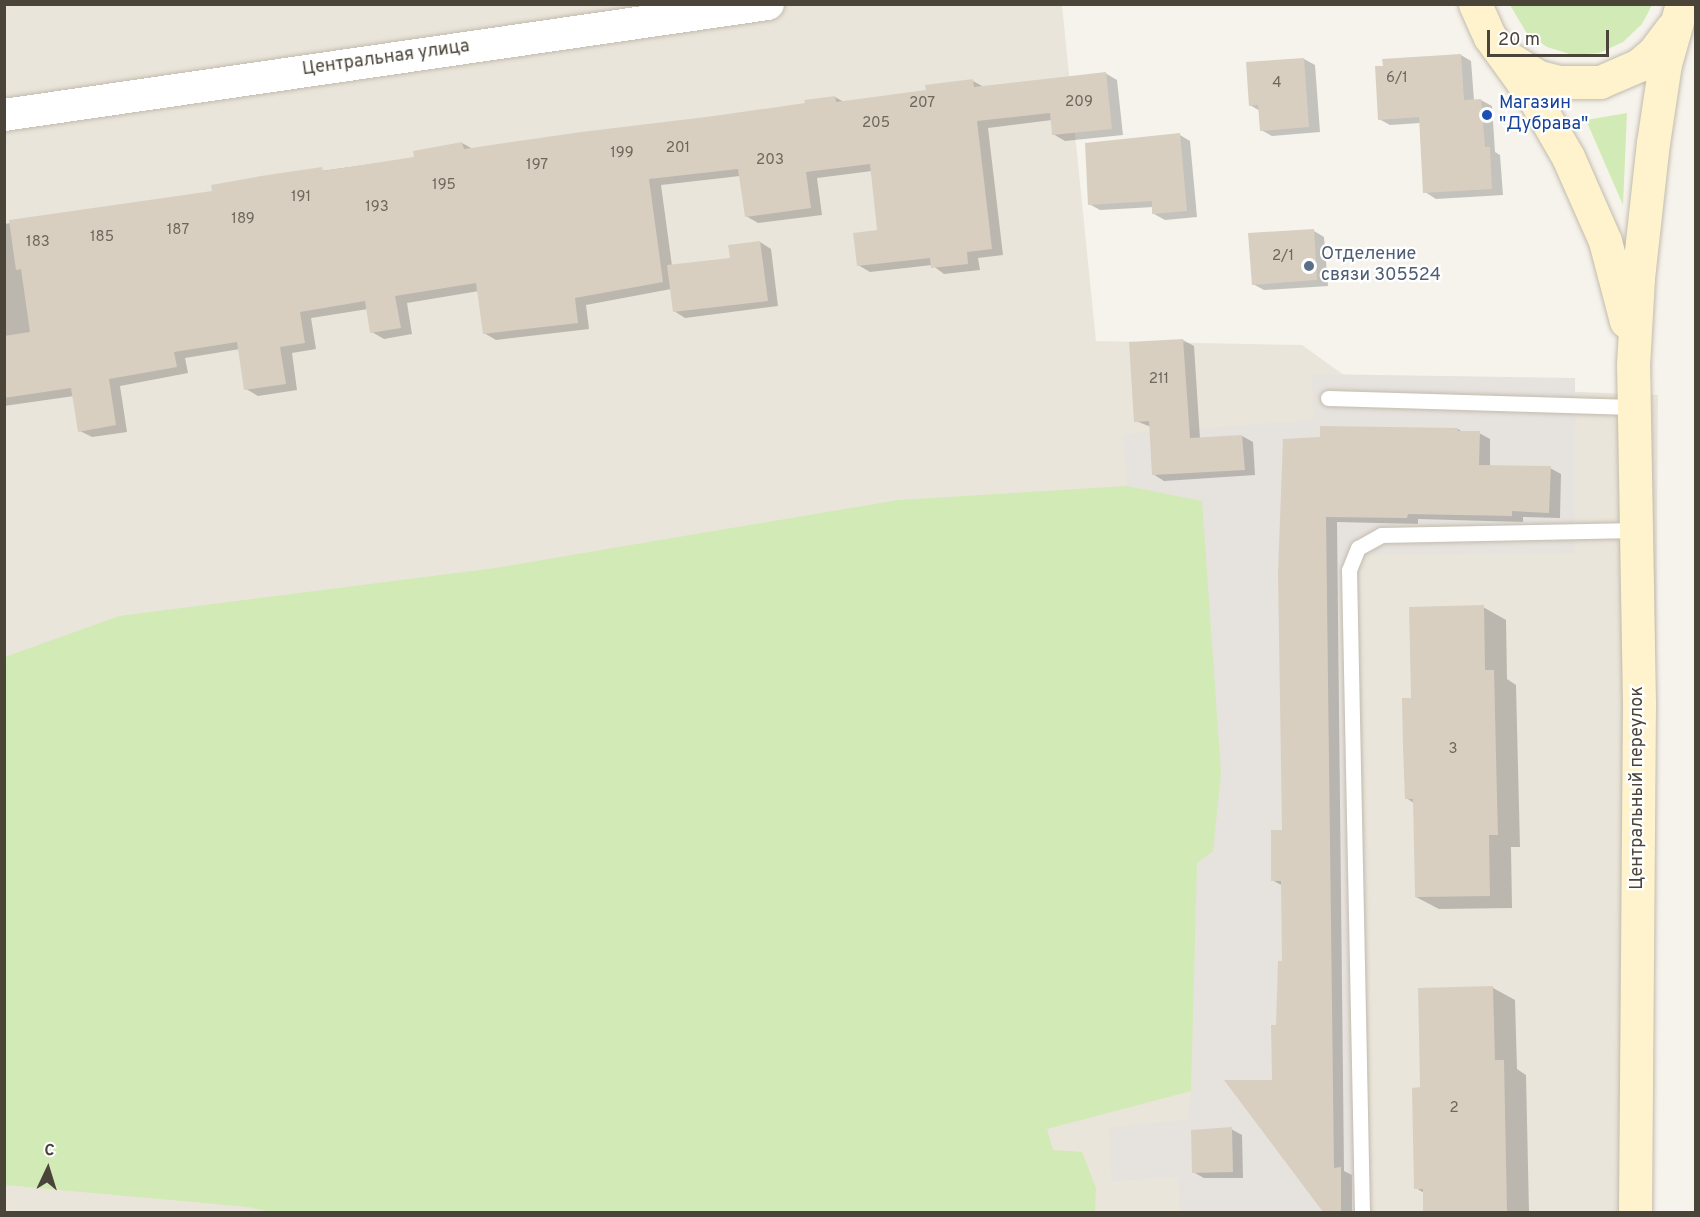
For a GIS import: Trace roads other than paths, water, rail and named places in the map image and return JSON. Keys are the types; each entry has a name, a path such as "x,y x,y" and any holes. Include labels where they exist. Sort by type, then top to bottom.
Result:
{"main road":[{"path":"1475,4 1490,37 1504,54 1568,157 1605,241 1625,314 1633,364"},
{"path":"1504,54 1520,67 1539,77 1559,82 1600,82 1639,65 1668,36 1681,9"},
{"path":"1633,364 1638,278 1653,143 1665,64 1681,9"},
{"name":"Центральный переулок","path":"1633,364 1639,703 1635,1212"}],"street":[{"name":"Центральная улица","path":"4,114 768,4"}],"lane":[{"path":"1328,398 1634,407"},
{"path":"1362,1212 1348,570 1358,548 1381,535 1637,530"}],"place":[{"name":"Магазин \"Дубрава\"","path":"1487,115"},
{"name":"Отделение связи 305524","path":"1309,266"}]}
